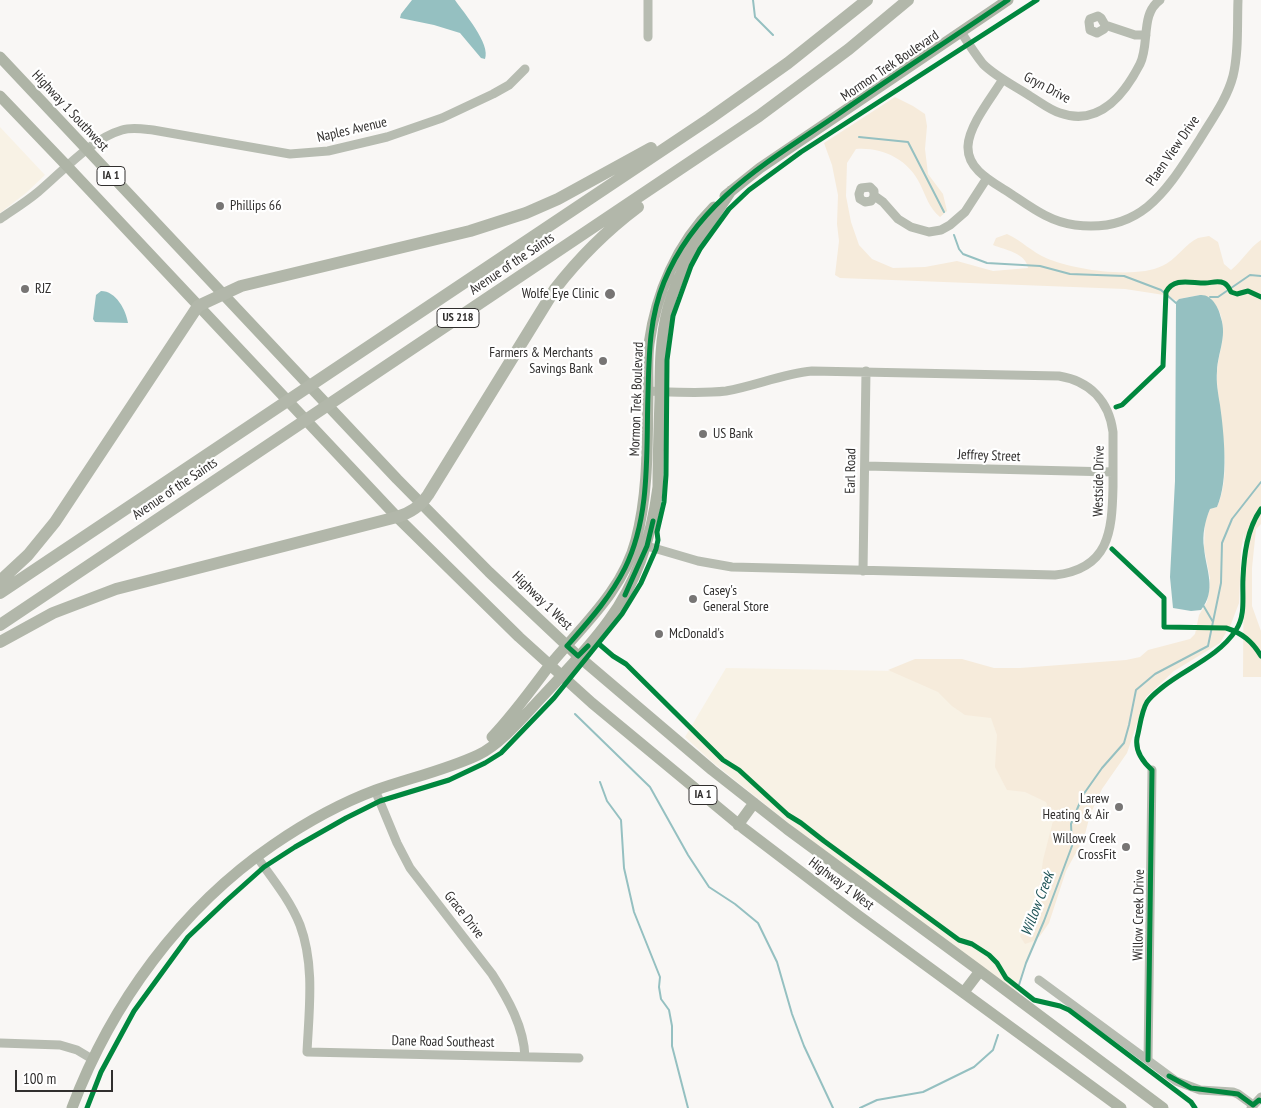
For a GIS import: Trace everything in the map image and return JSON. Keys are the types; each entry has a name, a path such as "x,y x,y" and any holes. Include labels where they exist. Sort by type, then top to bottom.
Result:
{"highway":[{"name":"Avenue of the Saints","path":"0,593 748,92 788,63 867,0"},
{"name":"Avenue of the Saints","path":"0,625 724,140 812,78 908,0"},
{"path":"0,581 28,555 58,518 198,306 241,286 470,232 526,213 558,199 634,158 748,92"},
{"path":"0,642 53,613 116,589 410,513 422,504 546,304 570,270 618,222 724,140"}],"main road":[{"name":"Mormon Trek Boulevard","path":"72,1108 92,1059 128,997 176,933 214,894 257,857 312,821 375,790 464,761 491,747 510,730 596,636 615,612 629,588 641,544 655,508 658,487 654,391 666,316 674,291 692,251 731,191 767,163 1008,0"},
{"name":"Highway 1 Southwest","path":"0,57 223,294"},
{"name":"IA 1","path":"0,96 198,306"},
{"name":"Highway 1 West","path":"223,294 422,504 489,572 578,656 712,770 812,848 980,970 1163,1108"},
{"name":"Highway 1 West","path":"198,306 397,517 498,617 592,703 738,825 1121,1108"},
{"name":"Mormon Trek Boulevard","path":"464,761 500,729 606,598 641,544"},
{"path":"738,825 754,803"},
{"path":"964,992 980,970"}],"street":[{"path":"648,0 648,37"},
{"name":"Gryn Drive","path":"961,32 984,64 1003,79 1061,114 1091,115 1110,106 1140,63 1144,55 1148,19 1160,0"},
{"name":"Plaen View Drive","path":"1003,79 976,122 970,136 968,144 972,162 987,178 1054,221 1076,226 1104,225 1128,218 1151,204 1172,182 1222,104 1230,88 1236,58 1238,0"},
{"path":"1105,25 1136,35 1146,35"},
{"name":"Naples Avenue","path":"0,219 37,192 87,150 110,135 131,128 153,130 290,154 328,152 387,137 442,118 509,85 525,69"},
{"path":"874,197 910,228 929,232 941,230 965,212 987,178"},
{"name":"Westside Drive","path":"641,544 698,561 732,567 1055,575 1084,567 1099,553 1109,534 1112,517 1113,432 1109,414 1099,396 1079,381 1059,376 812,371 789,374 750,386 724,391 654,391"},
{"name":"Earl Road","path":"863,570 866,371"},
{"name":"Jeffrey Street","path":"865,466 1113,472"},
{"name":"Willow Creek Drive","path":"1148,1060 1152,770"},
{"name":"Grace Drive","path":"375,790 397,843 410,868 501,988 517,1021 523,1039 525,1057"},
{"name":"Dane Road Southeast","path":"257,857 296,916 303,936 308,957 310,995 306,1052 579,1058"},
{"path":"1039,980 1184,1085 1200,1090 1233,1092 1238,1094 1252,1107 1261,1098"},
{"path":"0,1043 60,1045 77,1050 92,1059"}],"shaded area":[{"path":"895,97 925,114 927,126 925,149 928,174 943,194 947,211 940,217 936,213 930,206 915,175 901,161 875,150 856,149 847,163 846,196 851,222 859,245 872,259 893,268 925,267 957,261 993,271 1028,268 1019,255 993,245 996,238 1007,234 1041,256 1058,262 1087,269 1121,272 1150,270 1167,264 1194,240 1209,236 1218,242 1224,264 1231,270 1261,240 1261,524 1256,529 1252,568 1252,606 1261,631 1261,677 1243,677 1244,533 1241,551 1239,603 1231,624 1220,643 1174,671 1146,697 1127,753 1102,789 1090,815 1084,838 1066,871 1049,923 1040,936 1034,941 1025,944 1020,936 1037,908 1043,860 1053,821 1046,802 1025,792 1007,790 995,767 997,735 991,718 965,715 952,706 938,692 888,670 915,659 962,659 994,668 1020,668 1126,660 1140,657 1148,650 1190,639 1195,634 1199,615 1207,602 1209,592 1210,578 1204,548 1205,521 1210,509 1217,507 1222,492 1224,475 1225,458 1217,390 1218,361 1223,335 1222,321 1218,309 1210,298 1200,295 1177,301 1167,296 1167,292 1164,292 1164,295 1125,289 840,278 835,275 839,241 837,224 838,195 832,165 824,143"},
{"path":"0,127 45,175 0,213"},
{"path":"726,668 1125,675 1076,826 1016,992 796,829 711,761 685,737"}],"water":[{"path":"412,0 455,0 481,37 486,53 485,59 481,58 460,33 400,18"},
{"path":"101,291 111,294 116,298 125,313 128,323 95,322 93,319 96,295"},
{"path":"1200,295 1208,297 1214,302 1219,310 1223,325 1217,388 1225,457 1221,496 1217,507 1210,509 1205,523 1203,543 1210,587 1206,602 1201,610 1191,611 1173,608 1170,577 1175,481 1176,302 1179,299"}],"waterway":[{"path":"753,0 755,17 773,35"},
{"path":"859,137 908,142 944,212"},
{"path":"954,235 963,254 987,263 1040,266 1070,274 1124,276 1161,290 1176,303"},
{"path":"1210,297 1218,297 1250,275 1261,276"},
{"name":"Willow Creek","path":"1019,985 1072,846 1071,824 1083,795 1102,768 1124,743 1136,690 1155,674 1208,646 1221,583 1222,543 1232,519 1261,482"},
{"path":"1203,605 1213,622"},
{"path":"575,714 650,787 688,855 709,887 735,904 758,923 777,962 792,1014 804,1046 833,1108"},
{"path":"600,782 607,801 621,820 624,868 634,912 660,977 661,999 669,1010 672,1026 672,1046 688,1108"},
{"name":"Willow Creek","path":"860,1108 877,1100 923,1092 974,1067 993,1050 998,1035"}],"cycle path":[{"path":"588,646 578,656 567,646 613,589 625,568 639,527 647,461 651,338 659,296 678,253 695,228 715,206 761,167 1008,0"},
{"path":"87,1108 101,1072 134,1011 188,937 226,901 264,867 346,818 380,801 449,780 485,763 501,753 554,698 622,614 641,583 658,540 657,532 664,502 666,475 667,360 673,316 691,266 700,249 729,209 749,190 801,152 1037,0"},
{"path":"1116,407 1122,405 1163,366 1166,292 1169,287 1183,282 1219,282 1224,283 1231,292 1237,294 1248,291 1261,297"},
{"path":"1148,1060 1152,770 1140,756 1137,738 1143,710 1151,697 1173,679 1221,647 1236,630 1242,612 1245,551 1252,525 1261,509"},
{"path":"625,595 647,546 653,521"},
{"path":"1112,549 1164,598 1164,627 1226,628 1246,638 1261,656"},
{"path":"599,644 626,664 723,760 739,770 788,815 959,940 972,944 989,955 997,963 1006,978 1034,1000 1069,1010 1191,1102 1195,1108"},
{"path":"1169,1076 1191,1088 1238,1094 1253,1105 1259,1100 1261,1101"}],"place":[{"name":"Phillips 66","path":"220,206"},
{"name":"RJZ","path":"25,289"},
{"name":"Wolfe Eye Clinic","path":"610,294"},
{"name":"Farmers & Merchants Savings Bank","path":"603,361"},
{"name":"US Bank","path":"703,434"},
{"name":"Casey's General Store","path":"693,599"},
{"name":"McDonald's","path":"659,634"},
{"name":"Larew Heating & Air","path":"1119,807"},
{"name":"Willow Creek CrossFit","path":"1126,847"}]}
